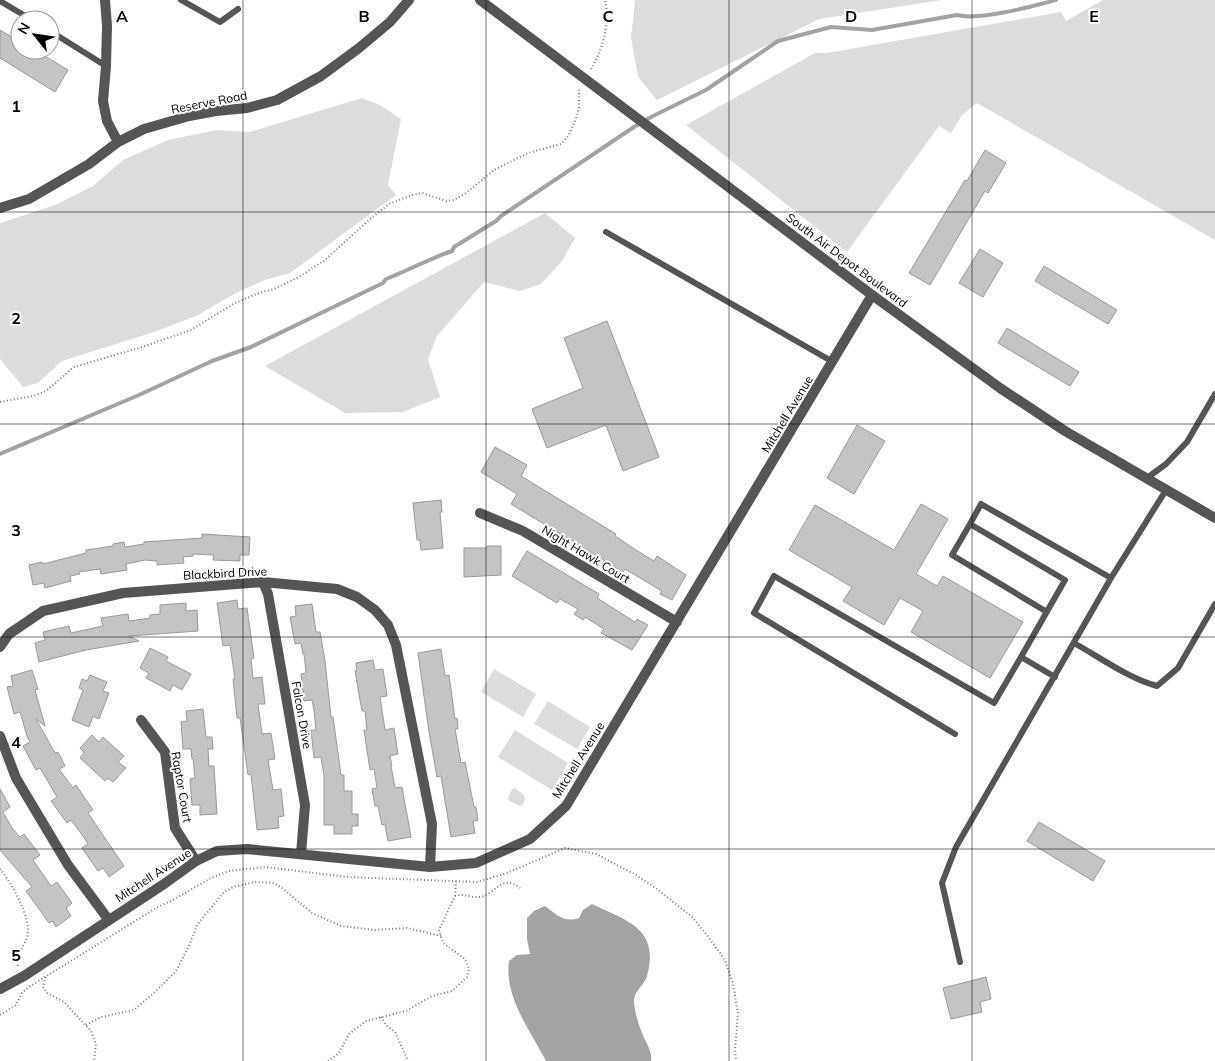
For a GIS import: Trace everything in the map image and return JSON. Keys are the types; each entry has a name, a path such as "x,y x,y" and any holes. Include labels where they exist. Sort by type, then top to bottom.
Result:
{"street":[{"path":"105,0 106,66 103,101 107,121 118,142"},
{"name":"Reserve Road","path":"0,208 29,199 89,164 118,142 144,129 216,110 247,108 277,100 321,76 359,48 390,22 409,0"},
{"name":"South Air Depot Boulevard","path":"480,0 872,295 1031,410 1215,518"},
{"name":"Mitchell Avenue","path":"0,989 24,976 196,861 217,851 247,849 430,867 476,863 530,839 566,806 872,295"},
{"name":"Night Hawk Court","path":"480,513 523,531 677,622"},
{"name":"Blackbird Drive","path":"0,647 9,634 42,611 123,593 263,582 337,590 363,602 375,610 388,625 396,645 432,824 430,867"},
{"name":"Falcon Drive","path":"263,582 268,594 305,805 301,854"},
{"name":"Raptor Court","path":"141,720 165,752 175,828 196,861"},
{"path":"0,736 16,778 68,865 108,920"}],"lane":[{"path":"181,0 220,22 238,9"},
{"path":"0,1 15,10"},
{"path":"60,37 106,66"},
{"path":"606,232 833,362"},
{"path":"1147,478 1166,464 1187,442 1215,394"},
{"path":"960,962 942,883 956,846 1112,578 1166,490"},
{"path":"1047,612 952,555 981,504 1112,578"},
{"path":"955,734 754,613 774,576 994,703 1065,580 970,524"},
{"path":"1074,643 1120,670 1146,683 1157,686 1178,668 1215,604"},
{"path":"1021,657 1055,677"}],"path":[{"path":"0,402 33,396 46,391 74,367 191,330 235,303 259,292 274,289 299,277 325,260 389,204 422,193 446,201 454,200 466,193 494,170 528,152 561,144 569,136 576,120 579,107 579,88 594,64 601,46 607,20 605,0"},
{"path":"0,1015 16,1005 22,993 46,977 156,908 204,881 229,871 266,867 347,877 478,882 507,873 565,848 596,854 657,889 692,917 726,960 733,984 738,1014 735,1049 736,1061"},
{"path":"0,869 20,901 27,924 28,935 16,961 18,966"},
{"path":"328,1061 338,1053 349,1034 366,1021 406,1011 432,996 452,991 467,977 469,969 465,959 443,943 439,930 455,896 456,881"},
{"path":"86,1026 101,1017 134,1010 156,991 176,971 197,925 224,892 233,887 255,882 274,883 312,913 341,926 375,930 407,928 441,936"},
{"path":"455,896 461,894 480,897 505,883 513,883 520,888"},
{"path":"46,977 43,987 47,993 64,1002 91,1031 96,1044 94,1061"},
{"path":"381,1017 386,1025 395,1032 408,1061"}],"shaded area":[{"path":"635,0 942,0 819,19 657,100 638,77 631,38"},
{"path":"1103,0 1215,0 1215,240 977,103 962,115 951,133 939,126 847,252 686,125 815,53 827,53 1061,12 1066,21"},
{"path":"362,98 380,105 401,119 388,185 396,195 290,273 265,280 236,293 198,315 157,331 62,361 38,383 23,387 0,359 0,223 55,205 93,186 123,160 168,140 217,130 250,132"},
{"path":"545,213 575,238 562,261 541,284 520,291 484,282 437,336 428,359 440,397 403,412 345,413 265,366"},
{"path":"494,669 536,694 523,717 481,692"},
{"path":"548,701 590,727 577,749 534,724"},
{"path":"515,730 568,763 552,790 498,757"},
{"path":"515,788 524,795 525,800 520,806 509,801 508,798 512,789"},
{"path":"592,904 638,928 645,937 649,947 650,960 647,976 635,995 634,1003 639,1026 650,1050 651,1061 546,1061 514,1000 508,974 509,961 517,955 530,954 527,939 527,918 534,911 545,906 565,919 579,918 583,910"}],"building":[{"path":"0,30 10,36 10,60 52,60 68,70 55,92 0,58"},
{"path":"985,150 1006,163 988,193 985,191 930,285 909,273"},
{"path":"980,249 1003,263 983,297 959,283"},
{"path":"1044,266 1117,310 1108,324 1035,281"},
{"path":"607,321 659,457 623,471 606,425 547,448 532,409 583,388 564,338"},
{"path":"1007,328 1079,372 1070,386 998,343"},
{"path":"857,425 885,441 854,494 827,478"},
{"path":"495,447 527,465 521,476 616,534 615,536 654,561 657,556 686,575 672,600 660,594 662,591 625,569 623,572 511,504 517,494 481,472"},
{"path":"441,500 443,548 421,550 420,540 417,540 413,503"},
{"path":"921,504 948,519 916,574 937,586 943,576 1023,622 990,678 911,632 923,611 900,598 884,625 843,601 852,587 789,550 815,505 894,550"},
{"path":"202,534 250,537 249,555 240,555 240,561 213,560 214,555 193,554 193,556 183,557 184,563 157,565 157,561 145,560 126,564 127,570 101,574 100,569 79,572 80,574 70,576 71,581 45,588 44,583 33,585 29,565 42,562 43,564 86,553 86,550 113,546 113,544 124,542 125,547 144,544 144,542 202,538"},
{"path":"487,546 501,546 501,575 464,577 464,548 487,548"},
{"path":"527,551 599,594 597,598 635,622 637,619 648,625 632,650 601,633 604,629 585,617 583,620 574,614 578,609 560,599 557,603 512,576"},
{"path":"237,600 238,609 247,608 254,658 251,659 253,678 262,677 265,704 258,704 262,734 271,733 275,759 268,760 273,790 281,789 284,816 278,817 279,828 257,830 251,774 248,775 240,718 237,718 233,679 235,679 230,645 223,646 217,603"},
{"path":"186,603 186,611 197,610 198,631 129,636 139,641 86,650 39,662 35,643 45,640 43,632 69,626 71,633 103,626 101,618 128,614 129,621 150,618 150,615 160,614 160,605"},
{"path":"312,604 316,632 320,632 325,661 331,717 333,717 341,775 344,775 344,791 352,791 352,814 358,814 358,826 352,826 352,834 334,834 334,825 324,825 324,776 321,757 314,758 311,730 316,730 314,710 312,700 304,701 301,674 306,673 304,654 301,643 295,644 290,617 296,616 295,606"},
{"path":"150,648 168,657 166,661 191,674 182,690 173,685 170,691 146,678 149,673 140,668"},
{"path":"441,649 445,676 449,675 455,719 457,718 458,729 455,729 461,763 465,762 478,820 473,821 475,833 451,837 441,776 437,777 418,653"},
{"path":"373,660 375,670 383,669 387,696 380,697 385,730 394,728 398,754 390,756 391,766 395,788 402,787 411,837 388,841 385,824 382,825 378,806 375,806 372,789 377,788 374,769 370,770 364,730 367,730 365,711 362,711 355,671 357,671 356,663"},
{"path":"32,670 38,689 35,690 45,726 36,719 55,753 58,752 65,766 59,769 73,788 76,785 93,810 88,813 124,866 109,877 103,868 98,871 82,848 88,844 83,836 71,820 67,823 51,801 57,797 40,768 36,770 23,746 30,742 20,712 14,714 7,687 13,686 11,676"},
{"path":"90,675 107,682 103,691 109,693 99,719 93,716 89,727 72,720 83,690 79,688 82,679 87,681"},
{"path":"203,709 206,737 212,737 213,749 208,749 209,766 214,766 217,814 200,815 200,805 192,805 190,779 195,778 193,758 191,749 183,749 181,722 187,721 186,711"},
{"path":"92,735 99,742 103,737 124,756 118,762 126,768 113,782 108,778 105,781 80,758 84,753 80,748"},
{"path":"0,789 10,807 3,812 12,828 20,837 24,834 40,855 33,860 51,886 57,882 72,903 66,908 71,916 56,927 53,921 49,923 26,891 32,887 0,850"},
{"path":"1039,822 1105,861 1093,881 1027,841"},
{"path":"986,977 991,999 980,1002 982,1012 951,1019 943,988"}],"waterway":[{"path":"0,454 139,395 212,361 251,347 383,283 386,279 452,251 454,247 496,221 634,127 706,90 778,41 831,27 872,30 957,15 979,16 992,14 1056,0"}]}
